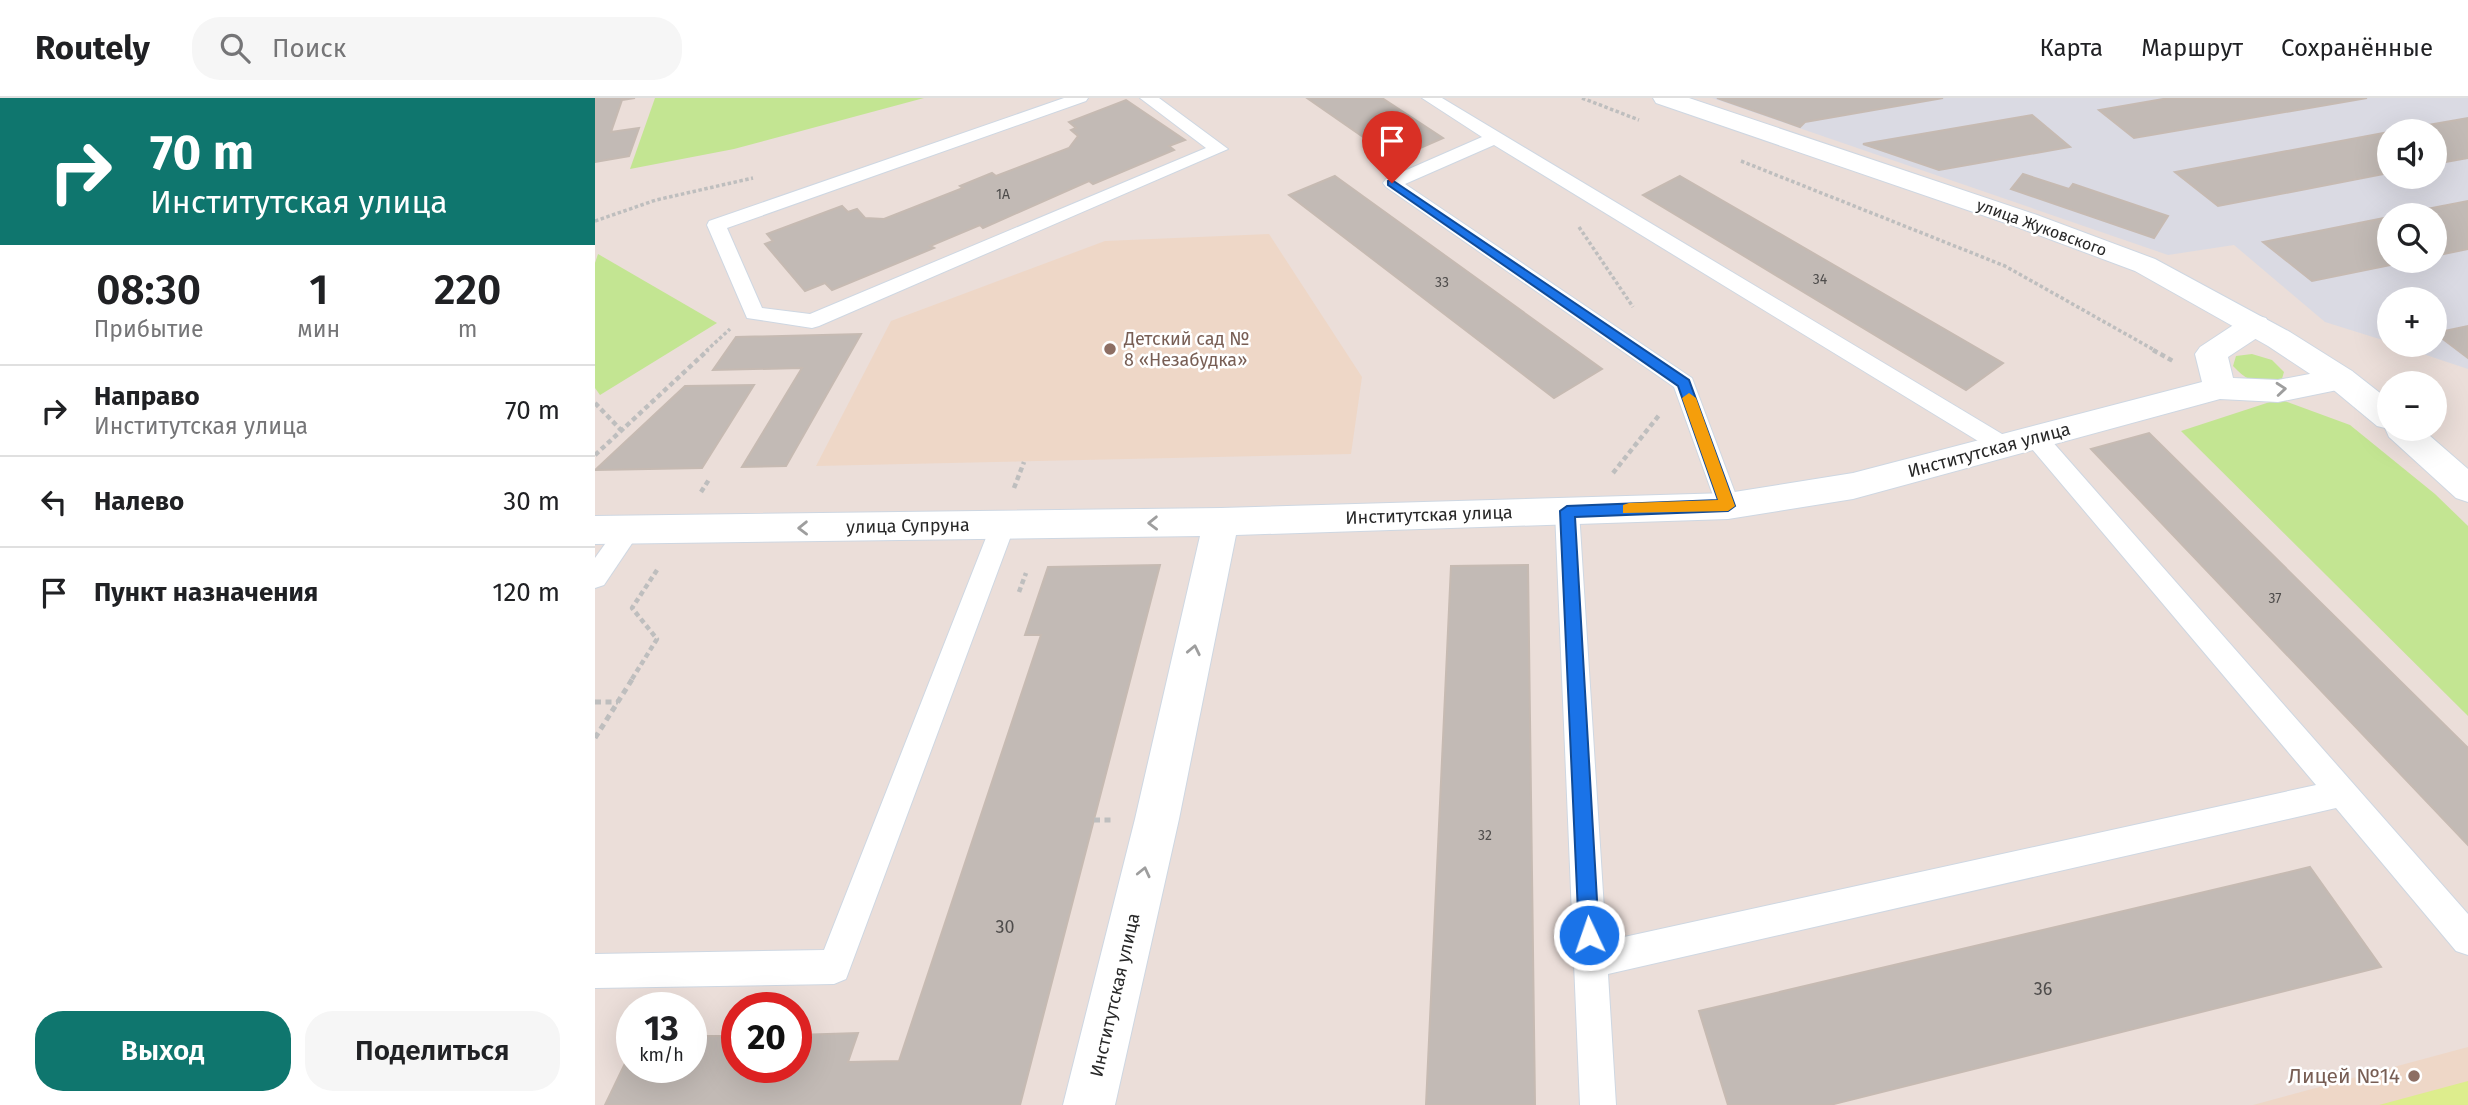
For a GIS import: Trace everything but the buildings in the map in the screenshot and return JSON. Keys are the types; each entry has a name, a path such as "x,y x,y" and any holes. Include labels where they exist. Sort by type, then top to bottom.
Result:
{"street":[{"name":"улица Жуковского","path":"1665,98 2145,265 2255,325 2341,379 2377,408"},
{"path":"2220,388 2211,354 2255,325"},
{"name":"Институтская улица","path":"1089,1105 1157,819 1221,522 1728,506 1853,486 2220,388 2278,391 2341,379"},
{"path":"2414,441 2468,489"},
{"name":"улица Супруна","path":"612,530 1007,512 1221,522"}],"lane":[{"path":"1080,98 716,225 754,313 812,321 1219,149 1148,98"},
{"path":"1430,98 2019,442 2342,793 2468,939"},
{"path":"1495,138 1392,183 1684,383 1728,506"},
{"path":"1567,511 1598,1105"},
{"path":"595,971 834,967 1007,512"},
{"path":"595,578 612,530"},
{"path":"1591,961 2342,793"}],"path":[{"path":"1582,98 1644,122"},
{"path":"1734,158 2005,266 2220,388"},
{"path":"595,221 656,200 758,176"},
{"path":"1573,218 1640,317"},
{"path":"595,456 723,333"},
{"path":"1612,474 1684,383"},
{"path":"595,402 621,430"},
{"path":"1007,512 1024,462"},
{"path":"595,738 657,639 632,608 663,561"},
{"path":"595,702 618,702"}],"shaded area":[{"path":"1712,98 2468,98 2468,369 2432,357 2447,357 2447,287 2377,287 2377,338 2325,322 2234,245 2168,255"},
{"name":"Детский сад № 8 «Незабудка»","path":"1269,234 1362,377 1351,454 816,466 891,321 1105,241"},
{"name":"Лицей №14","path":"2468,1047 2468,1105 2253,1105"}],"green space":[{"path":"655,98 924,98 734,149 630,169"},
{"path":"598,254 717,323 600,395 595,388 595,263"},
{"path":"2252,354 2272,360 2284,372 2281,382 2255,382 2233,366 2236,356"},
{"path":"2279,399 2350,425 2435,494 2468,526 2468,716 2181,431"},
{"path":"2468,1081 2468,1105 2379,1105"}],"slow traffic":[{"path":"1629,509 1728,506 1689,398"}],"place":[{"name":"Детский сад № 8 «Незабудка»","path":"1110,349"},
{"name":"Лицей №14","path":"2414,1076"}],"route":[{"path":"1392,183 1684,383 1728,506 1567,511 1589,935"}]}
